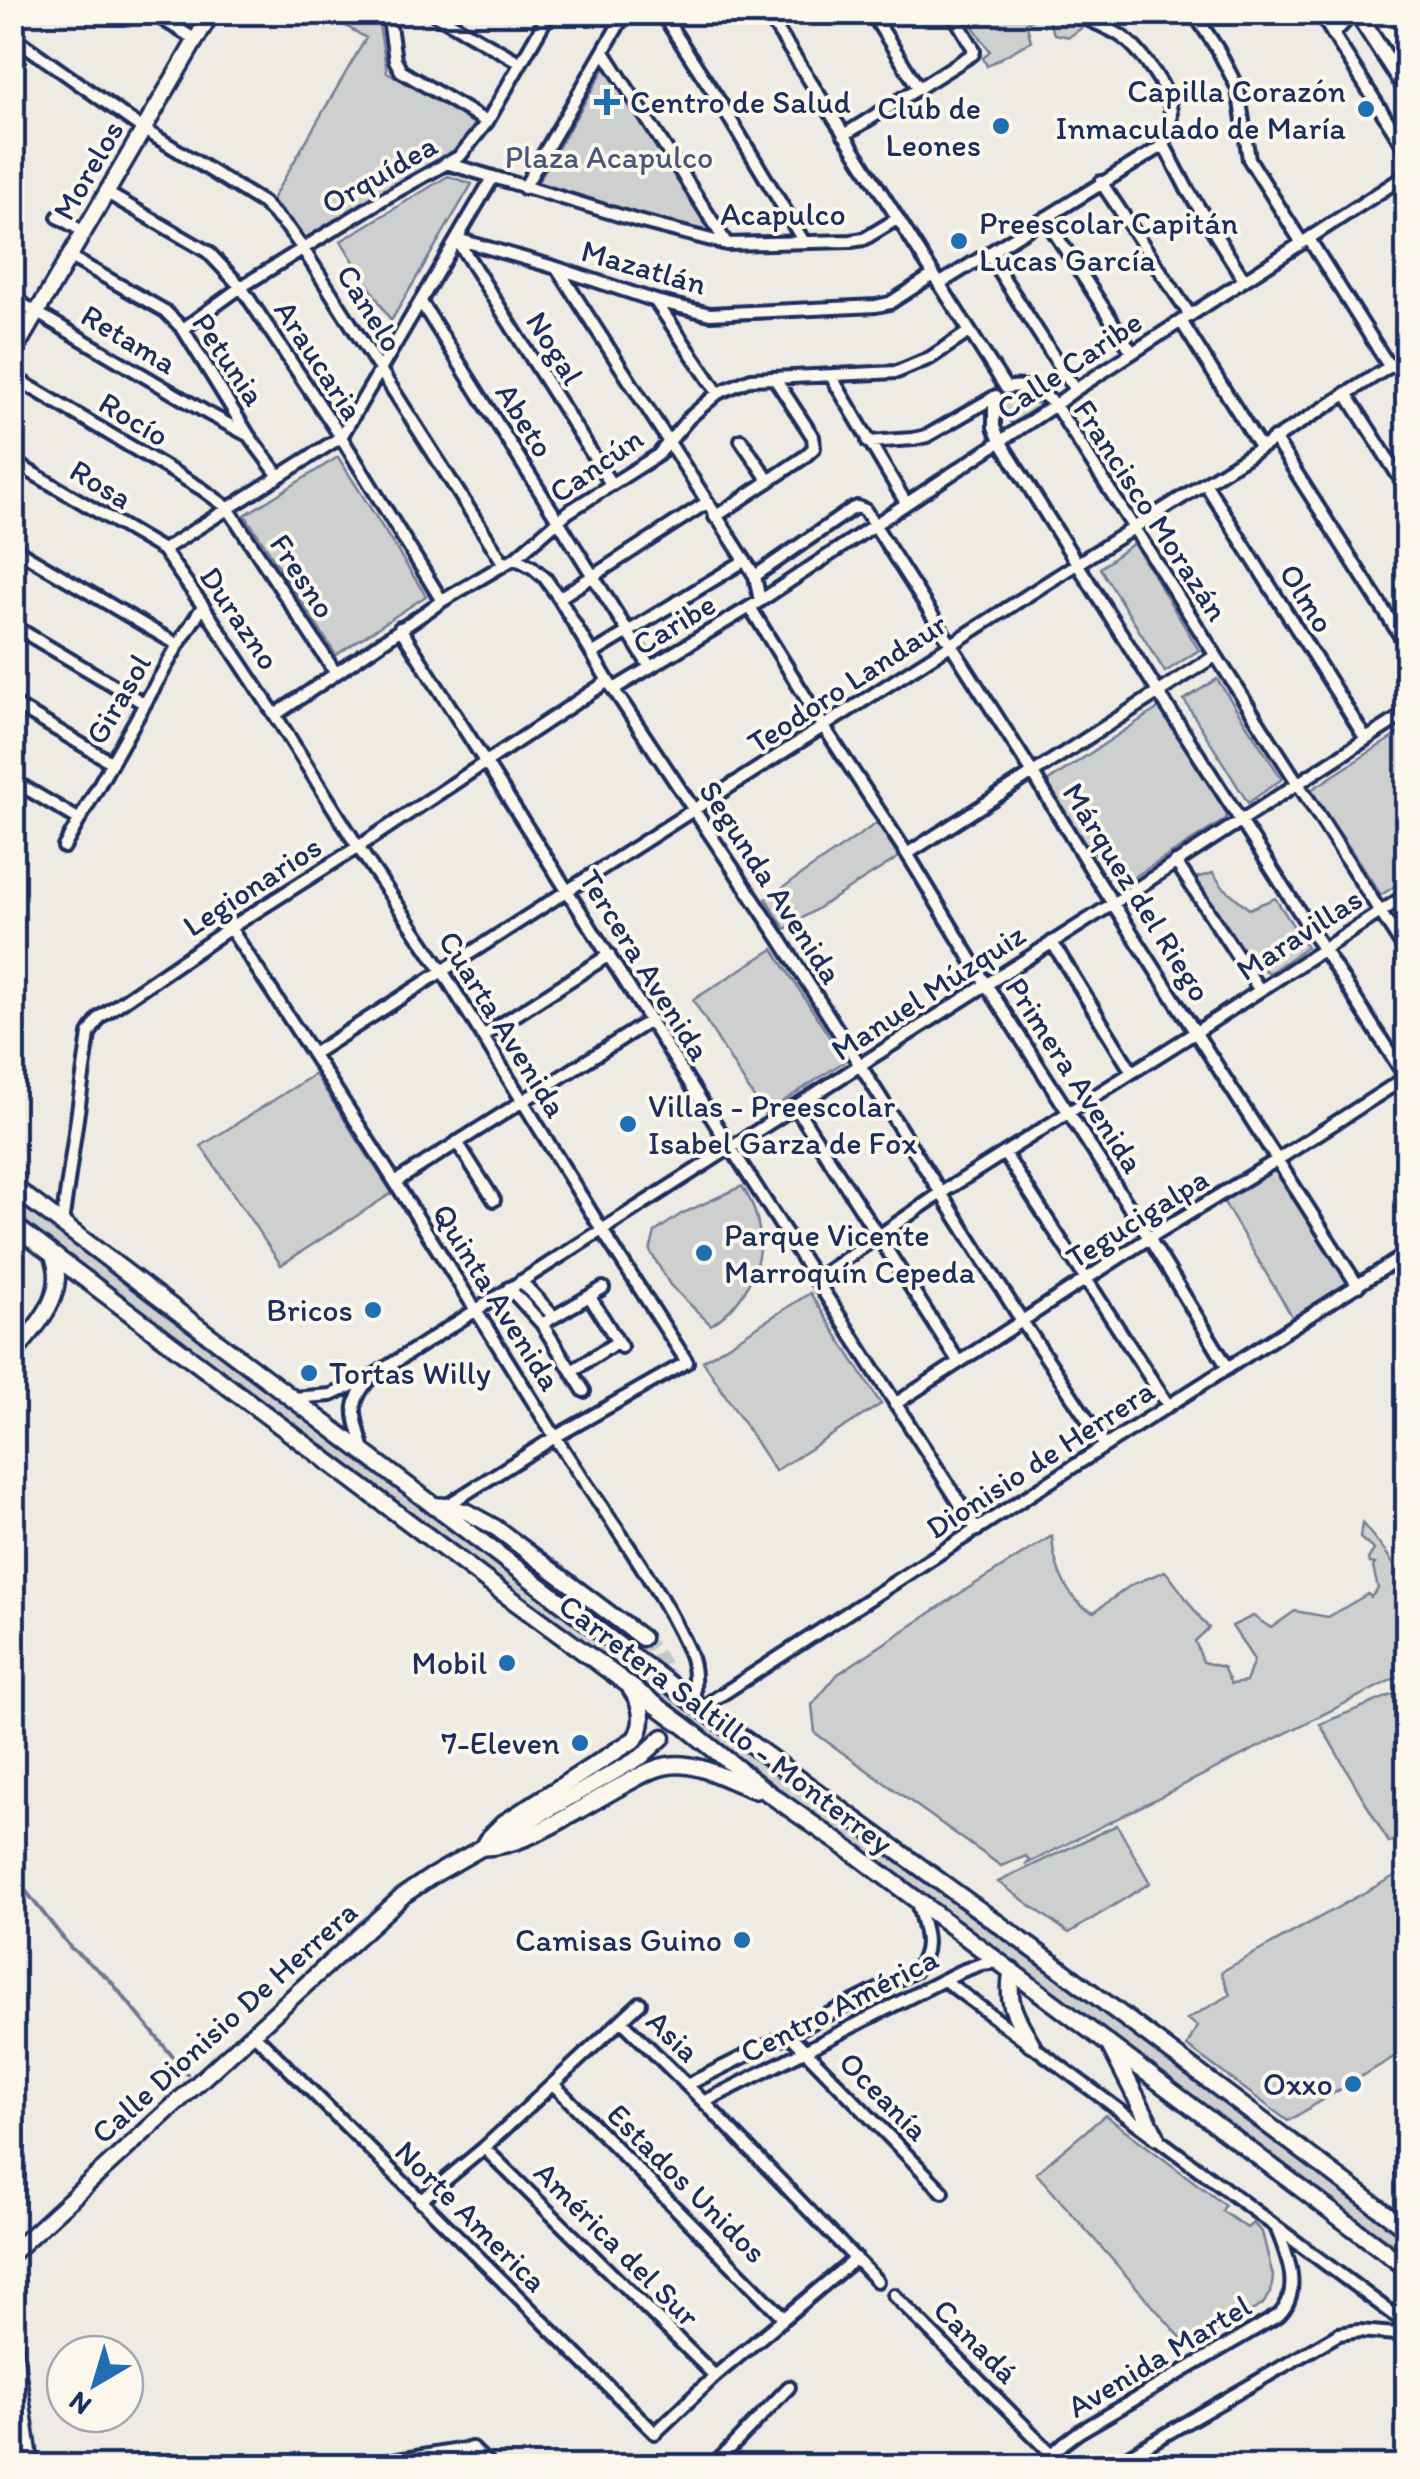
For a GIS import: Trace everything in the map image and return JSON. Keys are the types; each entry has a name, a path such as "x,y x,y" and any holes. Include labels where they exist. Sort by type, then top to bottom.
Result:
{"main road":[{"name":"Carretera Saltillo - Monterrey","path":"12,1186 697,1705 1051,1962 1408,2230"},
{"name":"Carretera Saltillo - Monterrey","path":"12,1224 1408,2269"},
{"path":"484,1847 504,1823 635,1739 640,1732 642,1713 629,1686"},
{"path":"484,1847 524,1840 646,1773 669,1765 694,1766 768,1793"},
{"path":"1006,1966 1010,2001 1031,2043"},
{"path":"1108,2042 1156,2136"},
{"path":"1345,2222 1408,2258"}],"street":[{"path":"150,12 196,40"},
{"name":"Morelos","path":"12,355 212,12"},
{"path":"388,12 395,60 401,71 487,122"},
{"path":"431,12 521,63"},
{"name":"Orquídea","path":"183,329 241,287 460,156 487,122 550,12"},
{"path":"524,188 626,12"},
{"path":"660,12 804,242"},
{"path":"766,12 1006,388 927,436 868,442"},
{"path":"871,12 919,89"},
{"path":"844,135 973,54 952,12"},
{"path":"1070,12 1092,17 1131,43 1168,96 1171,122 1164,145 1244,280"},
{"path":"1194,12 1238,89 1249,159 1388,366"},
{"path":"1319,12 1408,154"},
{"path":"1333,35 1355,12 1408,92"},
{"path":"1378,12 1408,59"},
{"name":"Canelo","path":"12,36 144,129 263,203 287,227 510,561"},
{"path":"604,52 728,244"},
{"name":"Mazatlán","path":"456,239 710,314 876,306 890,303 988,254 1164,145"},
{"name":"Acapulco","path":"446,163 728,244 864,239 897,220"},
{"name":"Calle Caribe","path":"755,604 1132,352 1408,174"},
{"path":"163,550 341,437 493,178"},
{"path":"1101,182 1186,318 1260,448"},
{"name":"Araucaria","path":"107,193 208,252 241,287 341,437 442,600"},
{"path":"58,216 84,232"},
{"path":"1046,218 1132,352"},
{"name":"Nogal","path":"456,239 611,484"},
{"path":"988,254 1075,390"},
{"name":"Petunia","path":"70,256 165,312 183,329 249,436 279,476"},
{"path":"557,268 755,576 755,604"},
{"name":"Retama","path":"12,298 249,436"},
{"path":"656,301 718,393"},
{"name":"Abeto","path":"421,302 650,667"},
{"name":"Cancún","path":"275,714 442,600 510,561 568,512 658,454 718,393 751,379 897,372 930,358 969,332"},
{"name":"Teodoro Landaur","path":"313,1054 1408,354"},
{"name":"Rocío","path":"12,376 228,508"},
{"path":"831,376 906,503"},
{"path":"716,517 814,448 813,436 775,379"},
{"name":"Francisco Morazán","path":"1006,388 1021,385 1055,405 1408,954"},
{"path":"1346,394 1408,492"},
{"path":"994,397 994,427 1000,441 1407,1078"},
{"path":"1274,438 1408,648"},
{"path":"741,440 769,481"},
{"name":"Rosa","path":"12,461 163,550"},
{"name":"Olmo","path":"1205,483 1366,739"},
{"path":"559,598 706,503"},
{"name":"Márquez del Riego","path":"755,576 858,507 865,510 1358,1286"},
{"name":"Fresno","path":"228,508 335,672"},
{"path":"12,547 178,645"},
{"name":"Durazno","path":"163,550 275,714"},
{"name":"Segunda Avenida","path":"510,561 532,567 559,598 611,685 780,939 1105,1446"},
{"path":"592,654 744,562"},
{"name":"Caribe","path":"611,685 650,667 755,604"},
{"name":"Primera Avenida","path":"755,604 824,728 908,854 1228,1368"},
{"name":"Girasol","path":"64,846 203,606"},
{"path":"12,625 146,704"},
{"name":"Tercera Avenida","path":"400,628 977,1530"},
{"path":"908,854 1215,656"},
{"name":"Legionarios","path":"62,1224 89,1034 107,1011 611,685"},
{"path":"12,703 112,762"},
{"name":"Manuel Múzquiz","path":"293,1398 331,1395 373,1376 1408,712"},
{"name":"Cuarta Avenida","path":"275,714 358,847 443,972 687,1362 555,1437"},
{"path":"12,780 78,819"},
{"path":"1176,862 1259,989"},
{"name":"Maravillas","path":"816,1279 1004,1152 1408,894"},
{"name":"Quinta Avenida","path":"230,928 641,1566 688,1649 694,1664 697,1705"},
{"path":"1052,942 1132,1072"},
{"path":"483,1036 609,955"},
{"path":"395,1182 650,1020"},
{"name":"Tegucigalpa","path":"895,1404 1149,1238 1407,1078"},
{"path":"795,1106 958,1361"},
{"path":"457,1142 494,1200"},
{"path":"1004,1152 1168,1405"},
{"path":"12,1356 55,1296 58,1276 52,1253"},
{"name":"Dionisio de Herrera","path":"697,1705 1408,1254"},
{"path":"521,1282 554,1316"},
{"path":"509,1288 542,1324 584,1391"},
{"path":"542,1324 603,1288"},
{"path":"572,1372 619,1345 590,1298"},
{"path":"364,1452 354,1403 358,1392 373,1376"},
{"path":"439,1506 555,1437"},
{"path":"439,1506 477,1516 496,1528 642,1638"},
{"path":"484,1847 641,1757 663,1737"},
{"name":"Calle Dionisio De Herrera","path":"12,2252 404,1895 484,1847"},
{"name":"Centro América","path":"687,2085 915,1971 926,1948 917,1901"},
{"name":"Centro América","path":"704,2102 970,1968 1006,1966"},
{"path":"944,1980 1408,2325"},
{"path":"622,2021 640,2003"},
{"name":"Asia","path":"420,2201 484,2148 622,2021 877,2281"},
{"name":"Norte America","path":"253,2032 654,2433 716,2376"},
{"name":"Oceanía","path":"789,2034 943,2192"},
{"name":"Estados Unidos","path":"554,2084 784,2318"},
{"name":"América del Sur","path":"484,2148 716,2376"},
{"name":"Avenida Martel","path":"1040,2466 1079,2432 1285,2309 1292,2284 1276,2226"},
{"path":"716,2376 856,2258"},
{"name":"Canadá","path":"894,2295 1064,2466"},
{"path":"1111,2466 1339,2334 1359,2331 1408,2335"},
{"path":"12,2335 31,2466"},
{"path":"713,2466 789,2387"},
{"path":"360,2466 472,2448 490,2466"}],"green space":[{"path":"324,13 377,13 387,72 480,125 458,151 304,240 271,201 366,38"},
{"path":"964,13 1051,13 1083,27 1069,37 1054,34 1046,15 1026,22 1031,41 987,66 983,58 990,51"},
{"name":"Plaza Acapulco","path":"607,64 714,235 535,187"},
{"path":"448,176 472,184 391,321 341,241"},
{"path":"1017,394 1041,405 1011,424 1004,406 1006,399"},
{"path":"338,457 426,596 336,655 245,515"},
{"path":"1134,543 1199,650 1165,672 1100,568"},
{"path":"1217,679 1282,779 1248,803 1184,700"},
{"path":"1160,707 1227,813 1226,819 1120,886 1082,840 1047,782"},
{"path":"1407,728 1407,878 1381,895 1311,790"},
{"path":"877,823 899,857 785,929 766,899"},
{"path":"1213,873 1249,909 1275,898 1307,947 1269,973 1246,958 1192,879"},
{"path":"773,949 845,1061 764,1114 693,1000"},
{"path":"315,1074 392,1193 281,1265 201,1146"},
{"path":"1277,1167 1351,1286 1294,1320 1223,1201"},
{"name":"Parque Vicente Marroquín Cepeda","path":"742,1186 758,1224 758,1257 746,1289 711,1325 670,1285 650,1251 655,1232 681,1214"},
{"path":"13,1195 610,1651 1036,1962 1407,2240 1407,2253 1361,2224 13,1214"},
{"path":"810,1293 881,1404 775,1471 703,1361"},
{"path":"1362,1523 1407,1586 1407,1672 1025,1865 1029,1860 1026,1856 1001,1866 815,1733 812,1705 838,1674 1052,1536 1063,1582 1080,1604 1094,1612 1131,1585 1165,1571 1209,1628 1195,1641 1203,1662 1223,1667 1231,1684 1246,1682 1254,1660 1232,1626 1253,1616 1271,1628 1295,1611 1328,1617 1368,1594 1371,1597 1378,1589 1375,1564 1368,1559 1374,1550 1360,1538"},
{"path":"1406,1689 1407,1830 1389,1843 1320,1724"},
{"path":"1117,1825 1150,1883 1069,1933 998,1882"},
{"path":"1407,1869 1407,2049 1288,2121 1187,2046 1197,2026 1187,2019 1230,1995 1221,1972"},
{"path":"1105,2115 1225,2205 1222,2211 1247,2228 1253,2223 1262,2232 1273,2276 1271,2293 1262,2305 1189,2347 1036,2173"}],"waterway":[{"path":"12,1882 21,1885 71,1948 109,1979 187,2074"}],"tunnel":[{"path":"642,1638 660,1660 670,1684 671,1710 663,1737"}],"place":[{"name":"Centro de Salud","path":"607,102"},
{"name":"Capilla Corazón Inmaculado de María","path":"1366,109"},
{"name":"Club de Leones","path":"1001,126"},
{"name":"Preescolar Capitán Lucas García","path":"959,241"},
{"name":"Villas - Preescolar Isabel Garza de Fox","path":"628,1124"},
{"name":"Parque Vicente Marroquín Cepeda","path":"704,1253"},
{"name":"Bricos","path":"373,1310"},
{"name":"Tortas Willy","path":"309,1373"},
{"name":"Mobil","path":"507,1663"},
{"name":"7-Eleven","path":"580,1743"},
{"name":"Camisas Guino","path":"742,1940"},
{"name":"Oxxo","path":"1353,2084"}]}
